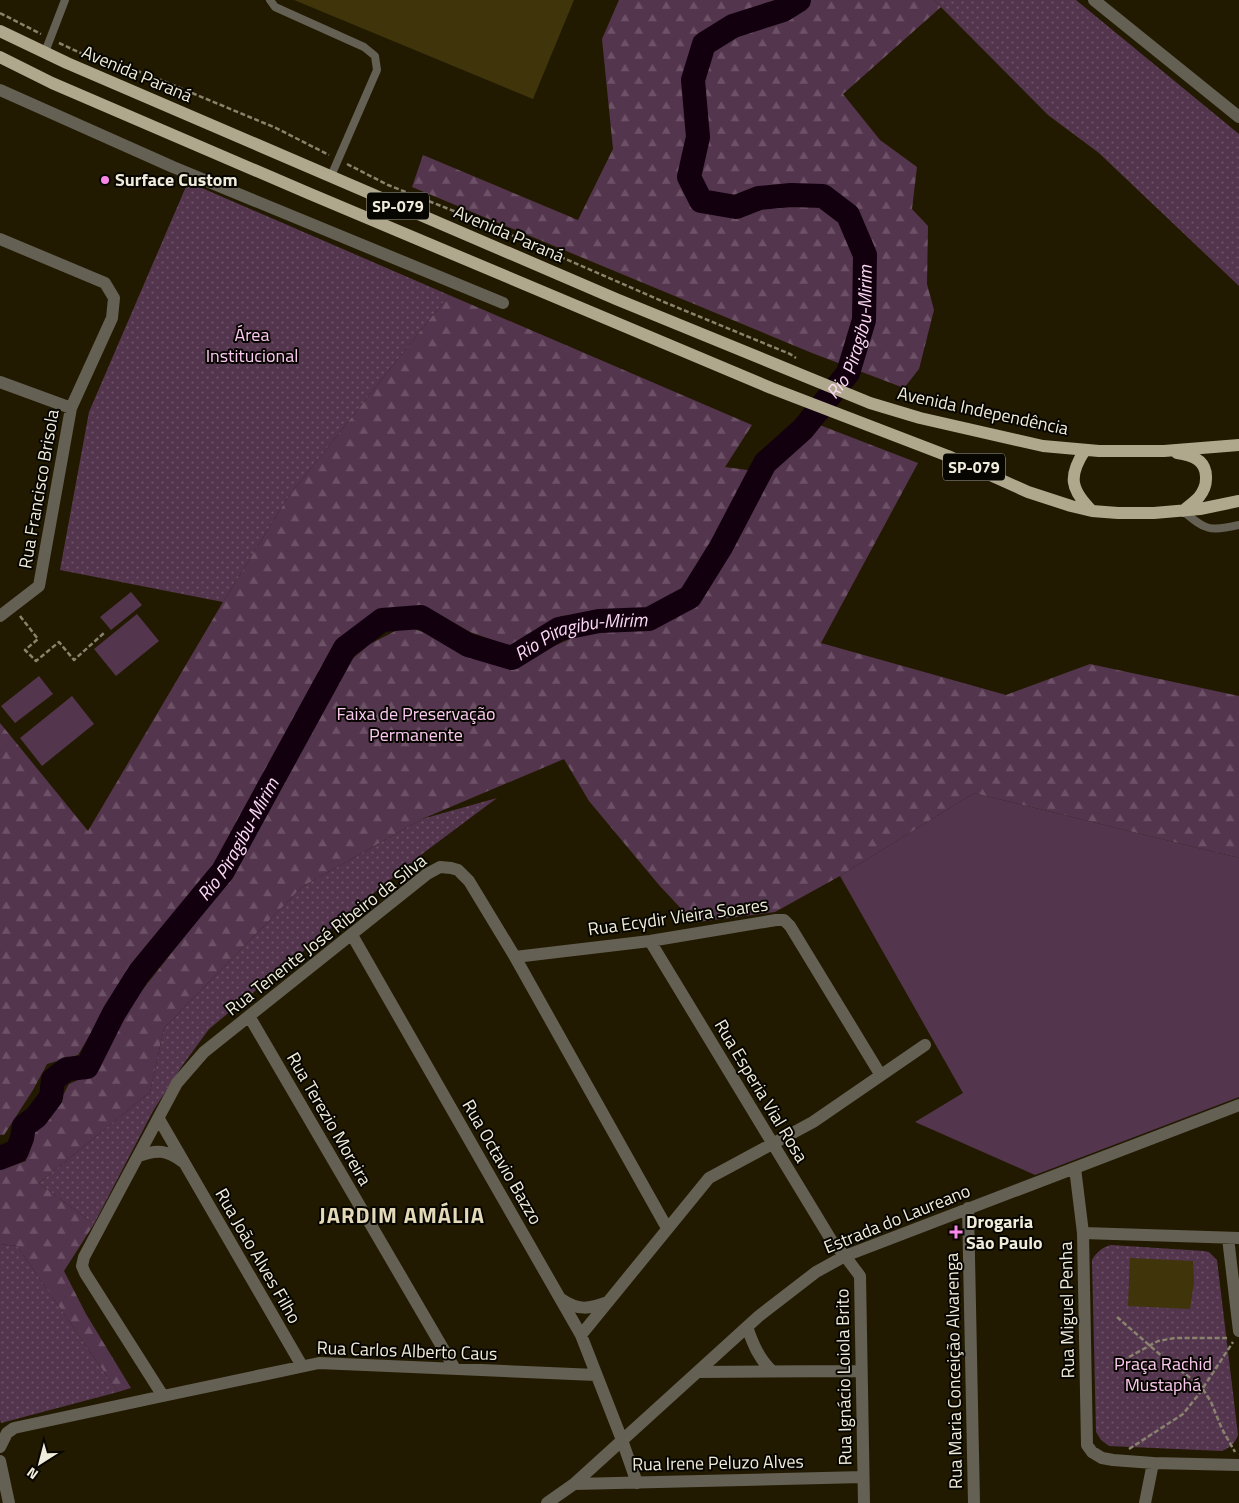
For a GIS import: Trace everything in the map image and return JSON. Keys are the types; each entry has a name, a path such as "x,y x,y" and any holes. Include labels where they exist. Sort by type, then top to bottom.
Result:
{"main road":[{"name":"Avenida Paraná","path":"0,31 616,299 870,403"},
{"name":"SP-079","path":"0,57 52,83 771,388 948,456 1028,492 1056,502 1092,510 1118,513 1154,513 1200,509 1239,501"},
{"name":"Avenida Independência","path":"870,403 920,418 1043,446 1085,450 1164,451 1239,445"},
{"path":"1085,450 1075,469 1074,482 1078,498 1092,510"},
{"path":"1164,451 1188,455 1199,460 1206,471 1206,486 1199,497 1183,510"}],"street":[{"path":"1094,0 1239,117"},
{"path":"0,90 173,167 503,303"},
{"name":"Rua Francisco Brisola","path":"0,239 105,283 114,298 112,318 71,408 39,586 0,616"},
{"path":"0,382 71,408"},
{"name":"Rua Tenente José Ribeiro da Silva","path":"163,1396 85,1273 82,1266 84,1257 177,1084 204,1052 427,874 440,867 458,870 469,881 515,956 667,1228"},
{"name":"Rua Ecydir Vieira Soares","path":"515,956 650,941 784,920 790,926 880,1074"},
{"name":"Rua Octavio Bazzo","path":"352,935 581,1336 637,1483"},
{"name":"Rua Esperia Vial Rosa","path":"650,941 833,1243 845,1256"},
{"name":"Rua Terezio Moreira","path":"249,1016 455,1369"},
{"path":"581,1336 709,1178 813,1122 880,1074 925,1045"},
{"name":"Estrada do Laureano","path":"546,1503 574,1484 747,1328 816,1272 845,1256 1239,1104"},
{"name":"Rua João Alves Filho","path":"159,1120 302,1366"},
{"name":"Rua João Alves Filho","path":"139,1156 152,1151 166,1152 184,1164"},
{"name":"Rua Miguel Penha","path":"1075,1168 1083,1233 1087,1445 1092,1452 1102,1458 1113,1460"},
{"name":"Rua Maria Conceição Alvarenga","path":"968,1208 974,1503"},
{"path":"1083,1233 1233,1238 1239,1331"},
{"name":"Rua Ignácio Loiola Brito","path":"845,1256 860,1276 864,1503"},
{"path":"560,1298 571,1306 579,1308 595,1307 608,1302"},
{"path":"747,1328 753,1345 764,1364 772,1371"},
{"name":"Rua Carlos Alberto Caus","path":"1,1444 7,1433 14,1428 24,1425 319,1363 596,1375"},
{"path":"698,1372 861,1371"},
{"path":"611,1412 622,1421 632,1424 642,1422"},
{"path":"1113,1460 1239,1465"},
{"path":"0,1461 9,1503"},
{"path":"1145,1503 1153,1463"},
{"name":"Rua Irene Peluzo Alves","path":"574,1484 863,1477"}],"lane":[{"path":"45,52 65,0"},
{"path":"270,0 275,8 364,47 375,56 377,70 331,176"},
{"path":"1183,510 1199,524 1212,530 1239,525"}],"path":[{"name":"Avenida Paraná","path":"0,13 100,62 153,76 276,128 388,185 479,221 664,302 790,354 799,360"},
{"path":"13,607 38,639 25,650 36,661 59,642 74,660 104,633"},
{"path":"1117,1317 1202,1389 1211,1402 1222,1429 1239,1460"},
{"path":"1113,1460 1183,1414 1236,1337 1176,1338 1158,1341 1128,1357"}],"green space":[{"path":"619,0 934,0 941,7 843,94 880,140 917,167 912,209 928,226 927,284 934,310 919,369 904,388 812,353 412,187 423,155 578,220 613,149 602,39"},
{"path":"934,0 1076,0 1239,134 1239,286 1099,153 1048,115"},
{"name":"Área Institucional","path":"188,182 449,295 288,497 223,602 60,570 89,412"},
{"path":"449,295 752,425 725,467 755,471 711,548 682,592 646,610 561,616 513,647 470,632 426,607 383,609 352,630 331,651 213,866 121,982 78,1055 47,1064 4,1135 0,1135 0,723 88,831 223,602 288,497"},
{"name":"Faixa de Preservação Permanente","path":"817,424 918,463 821,643 1006,695 1090,664 1239,696 1239,858 974,793 840,876 775,912 698,922 688,916 659,885 589,801 564,759 422,819 302,887 164,1028 150,1092 39,1183 94,1224 64,1271 86,1314 131,1388 118,1392 17,1246 0,1244 0,1164 9,1167 26,1161 32,1128 59,1103 69,1084 92,1074 129,1007 225,885 327,702 346,664 370,644 405,626 441,638 509,666 579,635 653,624 695,608 718,570 772,470"},
{"path":"131,592 142,605 111,630 100,617"},
{"path":"137,614 159,641 116,676 94,649"},
{"path":"39,676 53,694 15,723 1,706"},
{"path":"72,696 94,724 42,766 20,738"},
{"path":"974,793 1239,858 1239,1097 1035,1175 915,1122 963,1093 840,876"},
{"path":"497,798 426,851 209,1029 153,1111 94,1224 39,1183 150,1092 164,1028 302,887 422,819"},
{"path":"0,1244 17,1246 118,1392 1,1423"},
{"name":"Praça Rachid Mustaphá","path":"1111,1245 1204,1251 1209,1252 1217,1260 1238,1435 1234,1443 1222,1451 1109,1446 1101,1440 1096,1432 1092,1260 1105,1247"}],"building":[{"path":"294,0 574,0 533,99"},
{"path":"1130,1258 1193,1261 1194,1282 1190,1309 1128,1306"}],"waterway":[{"name":"Rio Piragibu-Mirim","path":"0,1158 17,1151 24,1126 36,1117 51,1097 53,1080 67,1069 87,1067 114,1013 139,973 223,871 345,648 382,620 421,617 468,645 512,658 559,629 599,621 649,619 690,597 721,547 765,463 803,429 848,373 864,320 865,255 848,215 823,196 791,195 759,198 736,207 701,201 689,177 698,137 693,80 704,44 733,26 783,10 799,0"}],"place":[{"name":"Surface Custom","path":"105,180"},
{"name":"Drogaria São Paulo","path":"956,1232"}],"district":[{"name":"JARDIM AMÁLIA","path":"402,1215"}]}
